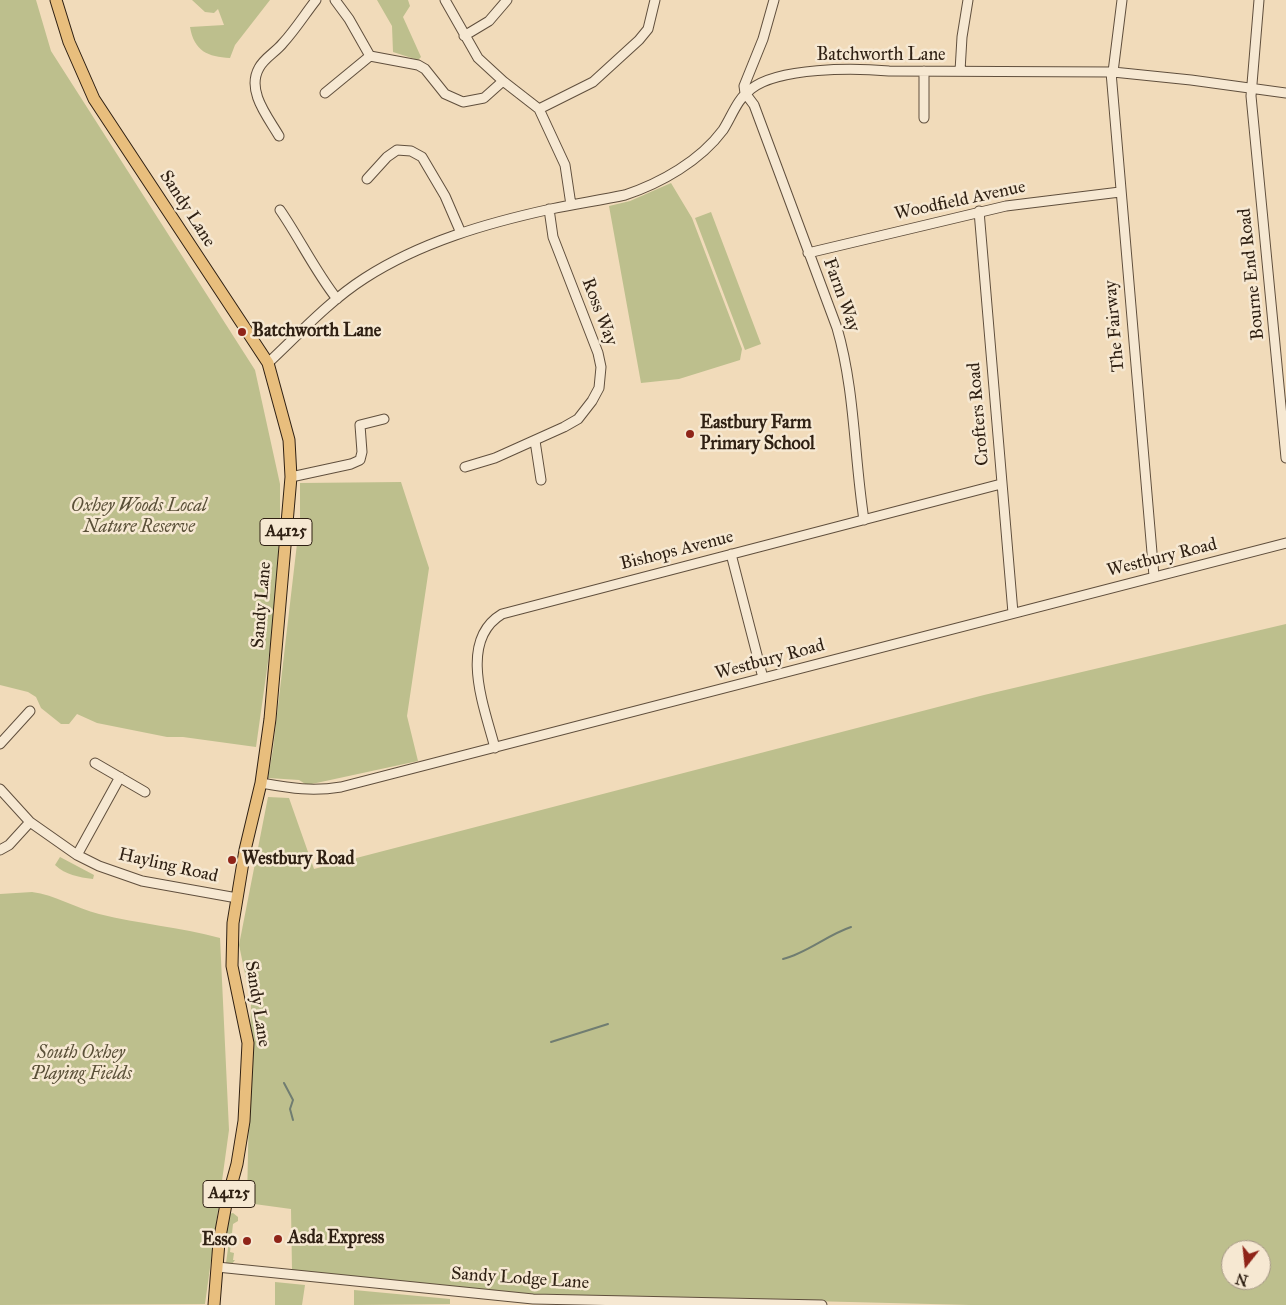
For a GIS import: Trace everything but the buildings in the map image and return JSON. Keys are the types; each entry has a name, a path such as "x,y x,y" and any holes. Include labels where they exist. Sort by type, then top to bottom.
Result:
{"main road":[{"name":"Sandy Lane","path":"56,0 69,42 94,99 268,363 289,440 291,477 270,719 260,783 245,850 232,924 232,966 248,1043 248,1053 244,1121 237,1164 223,1219 217,1267"},
{"name":"A4125","path":"214,1305 217,1267"}],"street":[{"path":"279,136 257,96 255,89 256,76 260,67 287,39 316,0"},
{"path":"335,0 349,19 370,56 418,65 425,69 444,94 463,102 484,98 503,81"},
{"path":"445,0 478,58 539,110 562,157 571,205"},
{"path":"464,36 489,21 507,0"},
{"path":"539,110 593,82 639,40 648,29 655,0"},
{"path":"745,93 744,83 763,39 774,0"},
{"path":"960,71 962,37 968,0"},
{"name":"The Fairway","path":"1122,0 1112,72 1120,192 1154,576"},
{"name":"Bourne End Road","path":"1260,0 1250,88 1286,458"},
{"path":"325,93 370,56"},
{"name":"Batchworth Lane","path":"268,363 337,298 379,269 410,254 461,233 499,221 625,194 646,187 672,173 702,152 719,135 745,93 757,84 776,77 859,68 924,71 1112,72 1191,80 1286,93"},
{"path":"924,71 924,118"},
{"name":"Farm Way","path":"745,93 754,105 808,253 838,328 850,391 864,520"},
{"path":"367,180 387,157 397,150 416,153 428,165 445,196 461,233"},
{"name":"Woodfield Avenue","path":"808,253 979,211 1032,202 1120,192"},
{"path":"280,210 337,298"},
{"name":"Ross Way","path":"464,467 496,458 572,423 578,419 596,393 600,383 600,361 596,343 553,237 549,210"},
{"name":"Crofters Road","path":"979,211 1013,613"},
{"path":"291,477 351,464 360,460 362,452 360,425 384,419"},
{"path":"534,441 541,480"},
{"name":"Bishops Avenue","path":"495,748 476,669 476,660 487,626 491,621 508,611 1001,484"},
{"name":"Westbury Road","path":"260,783 321,791 341,788 1286,543"},
{"path":"731,554 763,678"},
{"path":"0,744 30,711"},
{"path":"95,763 145,792"},
{"path":"77,855 120,778"},
{"name":"Hayling Road","path":"0,789 30,822 77,855 106,869 142,881 237,898"},
{"path":"0,850 9,845 30,822"},
{"name":"Sandy Lodge Lane","path":"217,1267 571,1303 822,1305"}],"green space":[{"name":"Oxhey Woods Local Nature Reserve","path":"0,0 36,0 51,51 255,370 280,484 280,524 274,619 256,747 183,737 167,737 97,723 77,714 69,724 61,724 41,708 36,697 28,692 0,685"},
{"path":"192,0 270,0 235,45 230,58 209,54 203,51 195,42 190,27 224,25 218,9 214,13 205,12"},
{"path":"377,0 408,0 410,6 403,17 421,57 418,60 393,52 392,26"},
{"path":"671,183 692,218 742,349 740,360 679,379 641,383 609,206 630,201"},
{"path":"711,212 761,344 745,350 695,218"},
{"path":"401,482 429,568 407,716 418,761 307,785 299,780 268,778 300,518 300,483"},
{"path":"1286,624 1286,1305 971,1305 525,1294 292,1270 291,1209 247,1203 251,1002 239,945 268,797 289,798 314,869 984,695"},
{"path":"60,857 94,875 93,879 72,875 63,871 55,865"},
{"name":"South Oxhey Playing Fields","path":"32,892 49,896 99,914 220,938 229,1130 205,1304 0,1305 0,894"},
{"path":"233,1213 238,1217 238,1221 233,1224 230,1252 234,1253 233,1260 235,1260 232,1264 226,1263 230,1234 225,1233 229,1214"},
{"path":"275,1282 305,1285 302,1305 275,1305"},
{"path":"354,1290 450,1299 450,1304 354,1305"}],"waterway":[{"path":"783,959 800,953 851,927"},
{"path":"551,1042 608,1024"},
{"path":"284,1083 293,1100 290,1109 293,1120"}],"place":[{"name":"Batchworth Lane","path":"242,332"},
{"name":"Eastbury Farm Primary School","path":"690,434"},
{"name":"Westbury Road","path":"232,860"},
{"name":"Asda Express","path":"278,1239"},
{"name":"Esso","path":"247,1241"}]}
